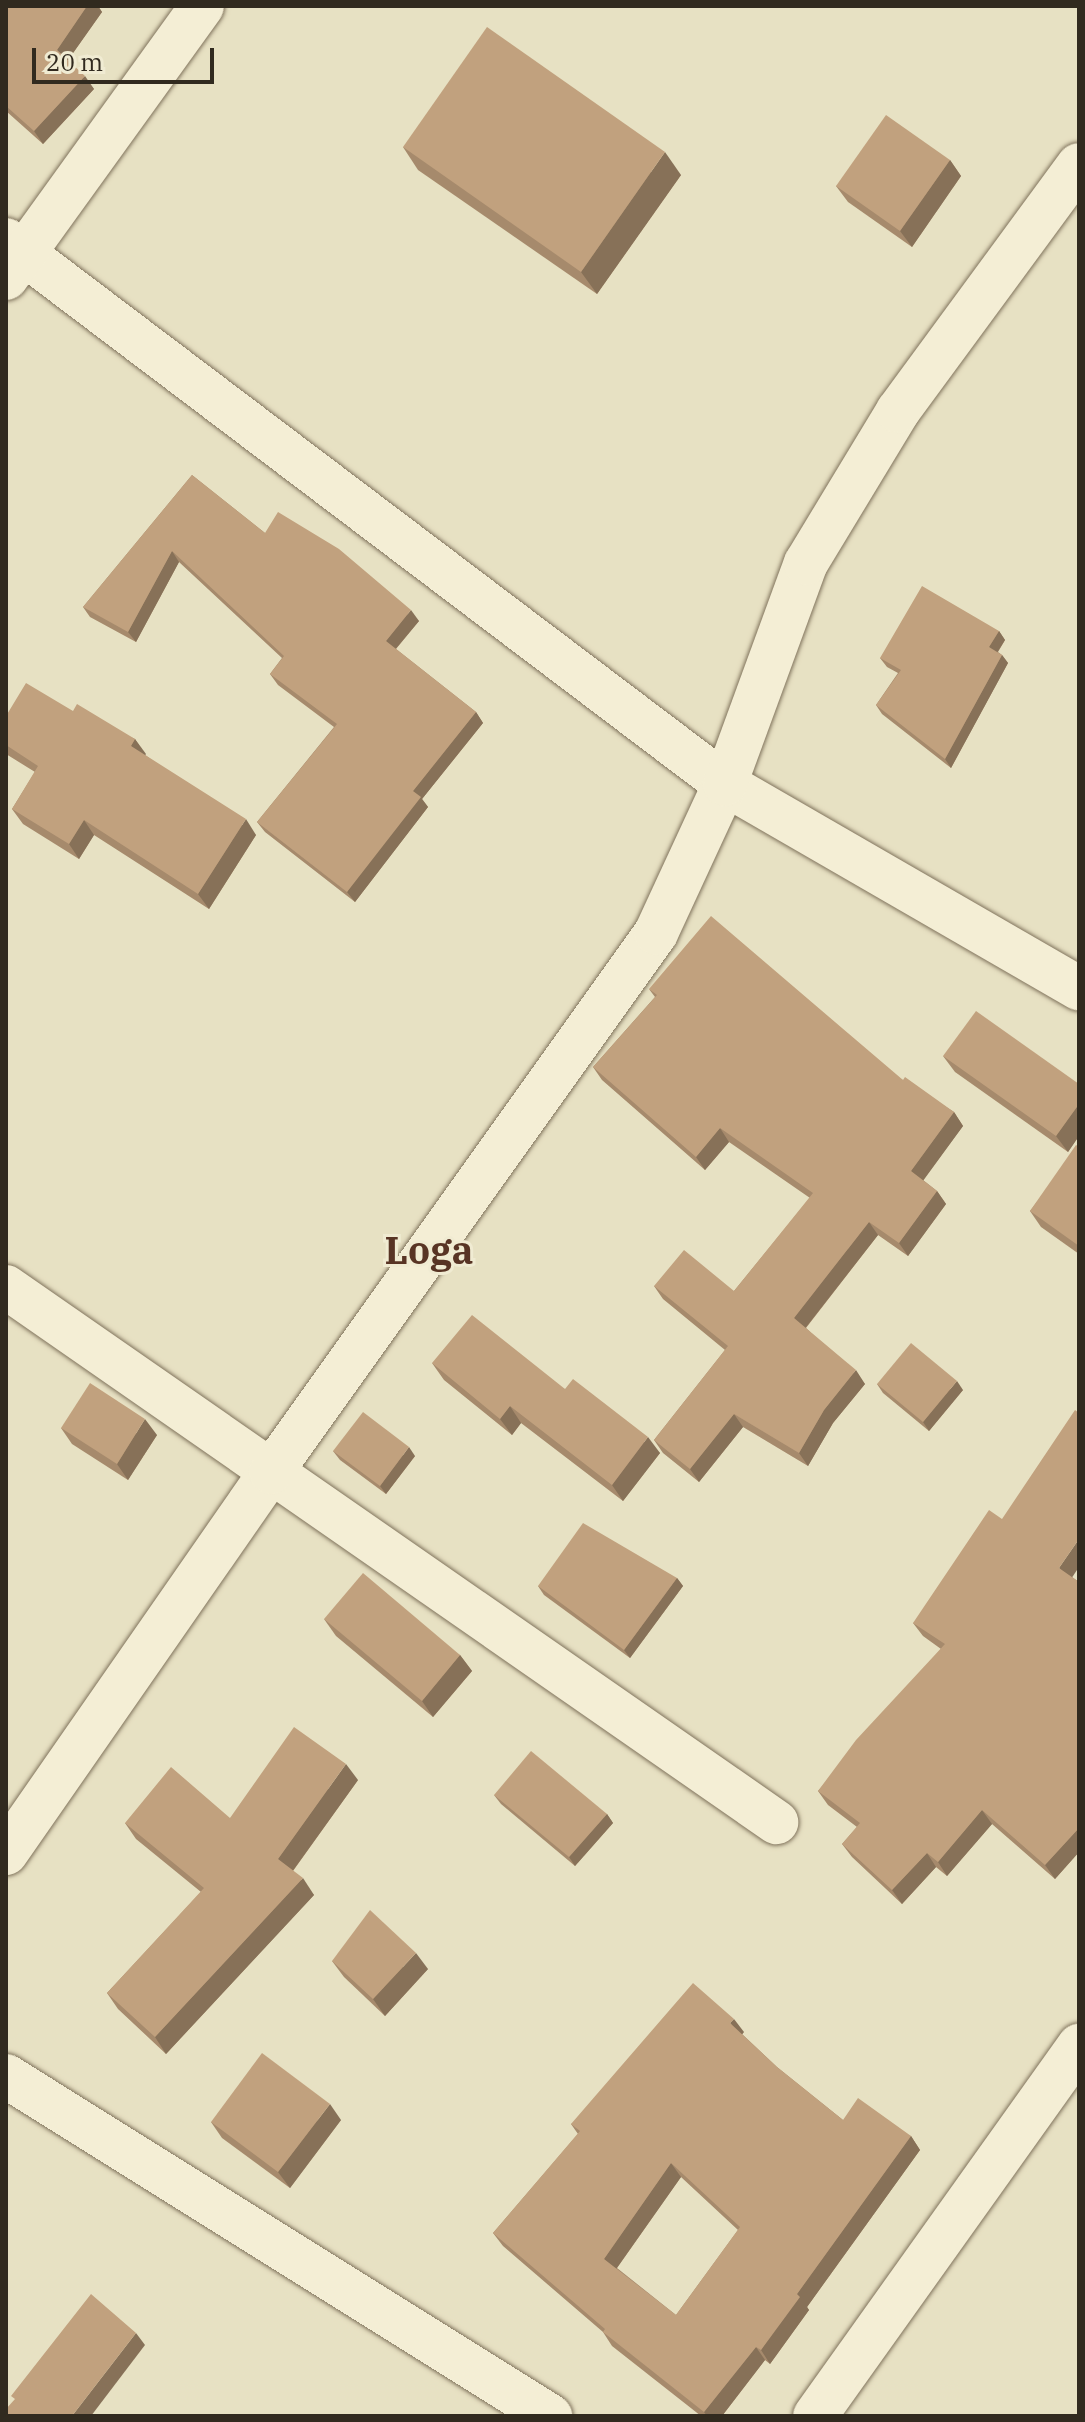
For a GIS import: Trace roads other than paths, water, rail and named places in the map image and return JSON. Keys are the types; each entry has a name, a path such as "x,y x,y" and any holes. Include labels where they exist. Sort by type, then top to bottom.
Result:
{"street":[{"path":"202,6 12,257 725,784 1079,988"},
{"path":"6,1853 271,1472 656,933 725,784 806,563 898,411 1079,165"},
{"path":"6,1287 776,1822"},
{"path":"815,2416 1079,2046"},
{"path":"6,2076 550,2416"}],"district":[{"name":"Loga","path":"429,1250"}]}
